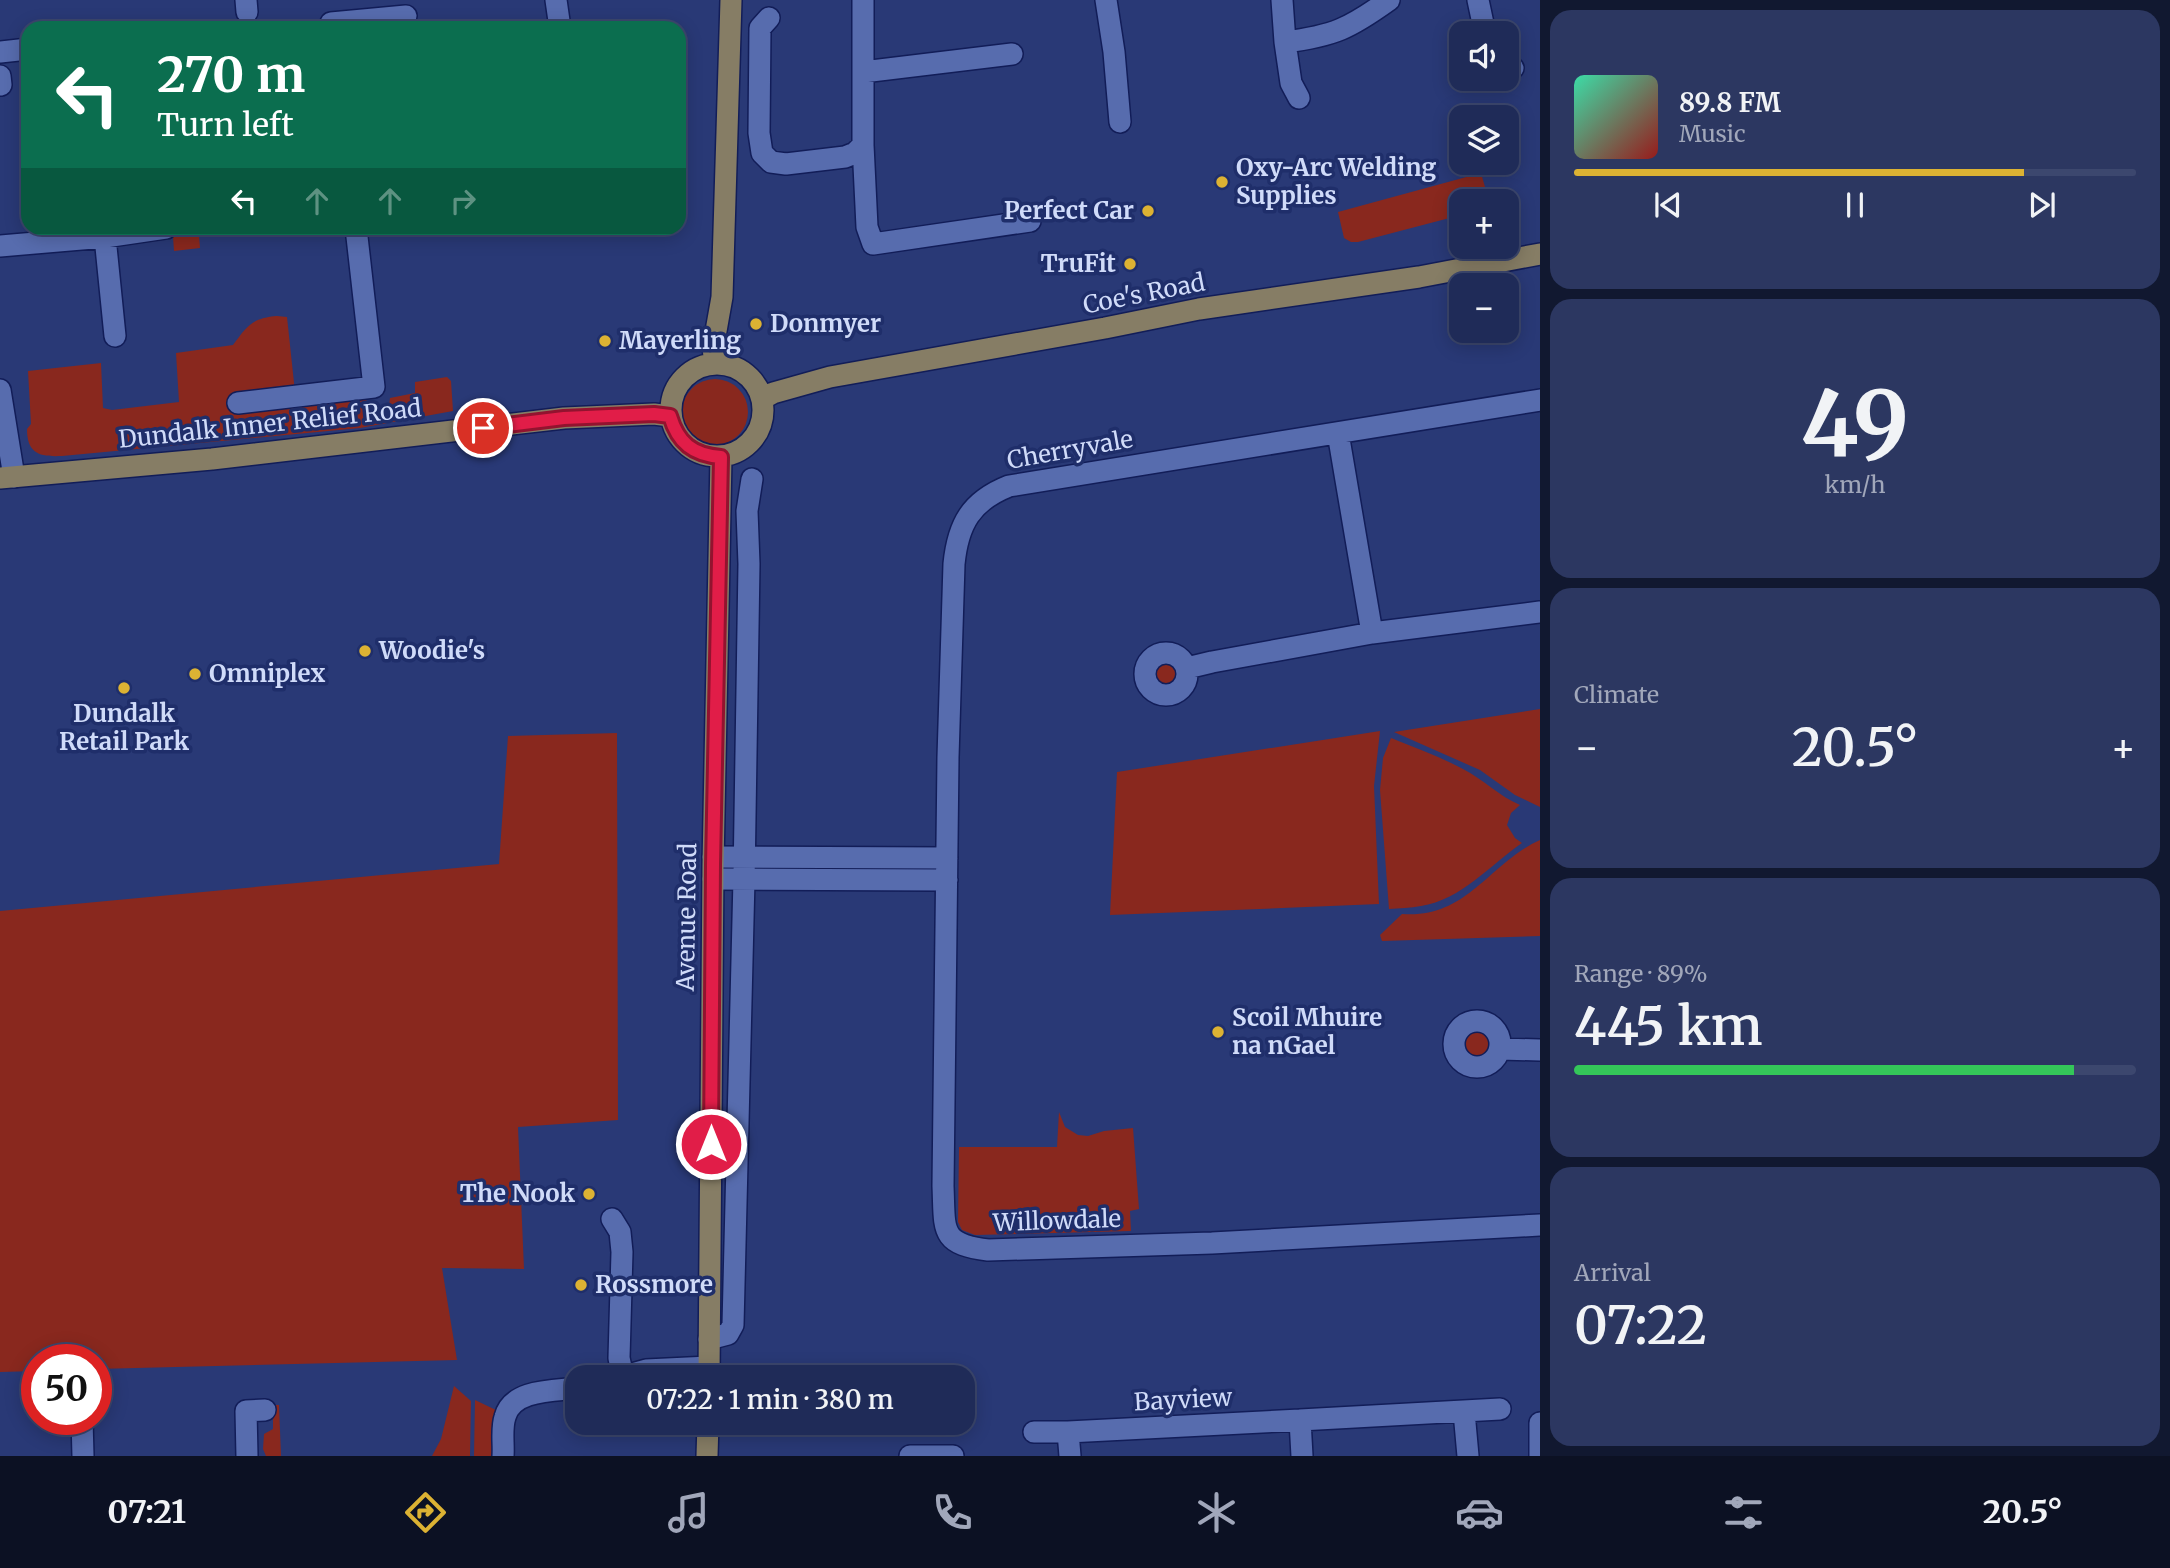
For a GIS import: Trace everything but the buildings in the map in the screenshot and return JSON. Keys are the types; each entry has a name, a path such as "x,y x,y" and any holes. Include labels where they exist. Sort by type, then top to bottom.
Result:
{"main road":[{"path":"715,364 713,348 722,297 726,220 731,0"},
{"name":"Coe's Road","path":"762,399 773,393 830,377 1199,309 1419,277 1540,254"},
{"path":"715,364 739,370 749,377 762,399 763,412 761,425 746,447 721,457 693,451 682,442 674,430 670,416 671,401 686,375 700,367 715,364"},
{"name":"Dundalk Inner Relief Road","path":"7,478 212,459 564,418 654,414 670,416"},
{"name":"Avenue Road","path":"709,1365 713,857 721,457"},
{"path":"708,1435 708,1456"}],"street":[{"path":"556,0 559,21"},
{"path":"863,0 863,145 867,227 873,244 1030,221"},
{"path":"1106,0 1114,52 1119,122"},
{"path":"1282,0 1292,83 1300,98"},
{"path":"1286,42 1343,30 1390,0"},
{"path":"1478,0 1482,21"},
{"path":"390,21 406,16"},
{"path":"769,18 760,28 759,133 762,153 771,162 786,164 845,157 855,153 863,145"},
{"path":"0,52 21,50"},
{"path":"863,72 1012,54"},
{"path":"0,76 1,85"},
{"path":"0,246 118,235"},
{"path":"238,403 374,387 357,235"},
{"path":"104,237 115,336"},
{"path":"0,390 7,478"},
{"name":"Cherryvale","path":"947,868 954,564 957,540 964,521 992,493 1009,485 1540,400"},
{"path":"1338,433 1372,633"},
{"path":"709,1339 728,1334 733,1325 744,879 749,564 747,511 752,479"},
{"path":"1187,668 1372,633 1540,612"},
{"path":"713,857 947,868"},
{"path":"713,879 947,868"},
{"name":"Willowdale","path":"947,868 945,1223 951,1239 965,1247 988,1250 1212,1243 1540,1225"},
{"path":"1500,1049 1540,1050"},
{"path":"612,1219 620,1232 622,1252 620,1365"},
{"path":"503,1456 504,1418 509,1405 522,1397 565,1390"},
{"name":"Bayview","path":"1034,1432 1500,1409"},
{"path":"247,1456 246,1411 265,1410"},
{"path":"1464,1412 1468,1456"},
{"path":"1300,1420 1302,1456"},
{"path":"1540,1423 1540,1455"},
{"path":"1068,1432 1070,1456"},
{"path":"82,1435 83,1456"},
{"path":"910,1456 953,1456"}],"shaded area":[{"path":"1474,175 1482,175 1486,189 1449,189 1449,218 1358,242 1344,238 1338,212"},
{"path":"199,235 200,248 174,251 173,237"},
{"path":"277,316 287,317 295,392 364,385 368,409 389,406 390,398 415,393 415,382 447,377 451,381 453,411 360,428 62,456 41,454 29,444 27,429 31,424 28,371 101,363 103,408 112,410 179,402 176,353 233,345 251,324"},
{"path":"708,379 722,379 734,384 743,393 748,412 746,425 739,436 722,445 708,445 696,440 687,431 682,419 682,405 687,393 696,384"},
{"path":"1165,660 1174,664 1178,673 1174,682 1165,686 1156,682 1152,673 1156,664"},
{"path":"1540,709 1540,807 1515,795 1480,770 1394,732"},
{"path":"1380,731 1374,786 1379,904 1110,915 1117,772"},
{"path":"617,733 618,1120 518,1127 524,1269 442,1268 457,1360 112,1369 112,1344 21,1344 21,1371 0,1372 0,911 499,864 508,736"},
{"path":"1391,738 1463,769 1520,805 1511,813 1507,825 1515,838 1522,843 1449,897 1421,906 1389,909 1380,790 1383,758"},
{"path":"1540,840 1540,936 1382,941 1380,935 1402,914 1424,913 1444,908 1461,899 1522,850"},
{"path":"1476,1031 1485,1035 1489,1044 1485,1053 1476,1057 1467,1053 1463,1044 1467,1035"},
{"path":"1059,1112 1065,1127 1078,1135 1088,1136 1104,1131 1133,1128 1139,1209 1130,1211 1131,1231 975,1235 962,1230 958,1222 959,1147 1057,1147"},
{"path":"454,1386 471,1401 470,1456 432,1456 441,1439"},
{"path":"475,1400 498,1411 497,1456 474,1456"},
{"path":"273,1405 279,1405 281,1456 266,1456 263,1449 264,1434 273,1429"}],"place":[{"name":"Oxy-Arc Welding Supplies","path":"1222,182"},
{"name":"Perfect Car","path":"1148,211"},
{"name":"TruFit","path":"1130,264"},
{"name":"Donmyer","path":"756,324"},
{"name":"Mayerling","path":"605,341"},
{"name":"Woodie's","path":"365,651"},
{"name":"Omniplex","path":"195,674"},
{"name":"Dundalk Retail Park","path":"124,688"},
{"name":"Scoil Mhuire na nGael","path":"1218,1032"},
{"name":"The Nook","path":"589,1194"},
{"name":"Rossmore","path":"581,1285"}],"route":[{"path":"483,428 564,418 654,414 670,416 674,430 682,442 693,451 721,457 711,1144"}]}
